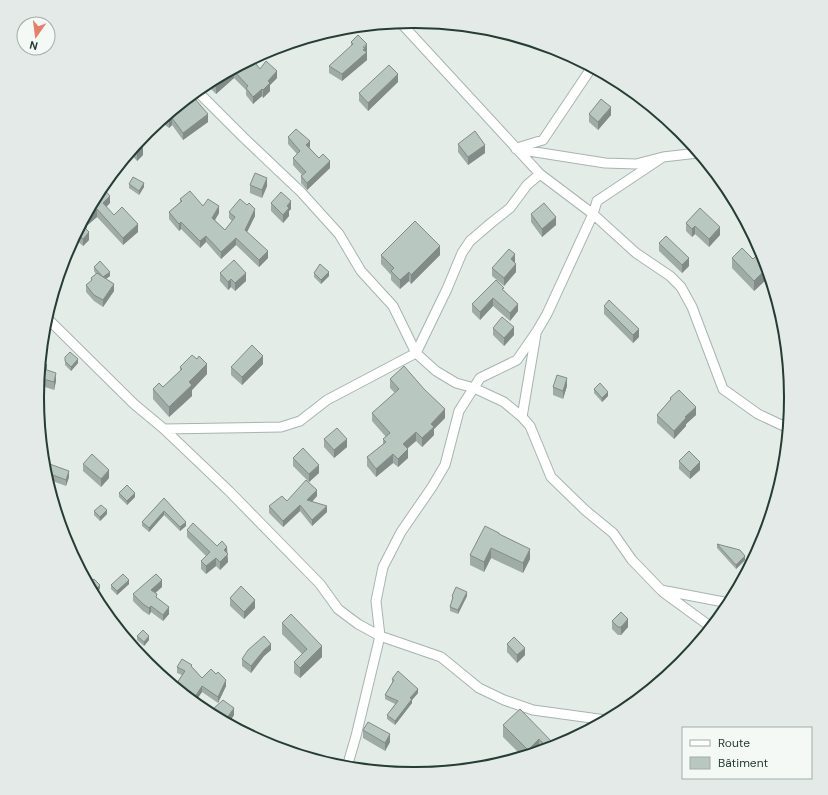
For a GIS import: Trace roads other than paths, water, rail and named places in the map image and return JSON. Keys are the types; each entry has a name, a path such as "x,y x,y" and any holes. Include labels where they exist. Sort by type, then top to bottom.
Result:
{"street":[{"path":"406,28 540,174 593,214 636,252 670,276 681,287 692,307 723,389 758,414 783,425"},
{"path":"516,149 543,140 588,72"},
{"path":"201,95 301,192 339,234 362,271 393,306 416,353 436,371 456,383 474,388 504,402 522,417 530,426 551,477 585,510 613,534 632,560 660,590 706,623"},
{"path":"516,149 605,163 636,164 663,157 692,154"},
{"path":"349,761 380,636 376,601 383,567 401,532 432,487 445,465 459,411 480,378 516,360 537,331 598,201 663,157"},
{"path":"164,429 281,427 300,421 327,400 416,353 447,289 462,252 470,241 510,208 527,186 540,174"},
{"path":"52,323 134,404 164,429 229,491 320,584 338,609 358,624 380,636 441,657 479,688 504,700 533,710 596,719"},
{"path":"522,417 537,331"},
{"path":"660,590 722,602"}]}
